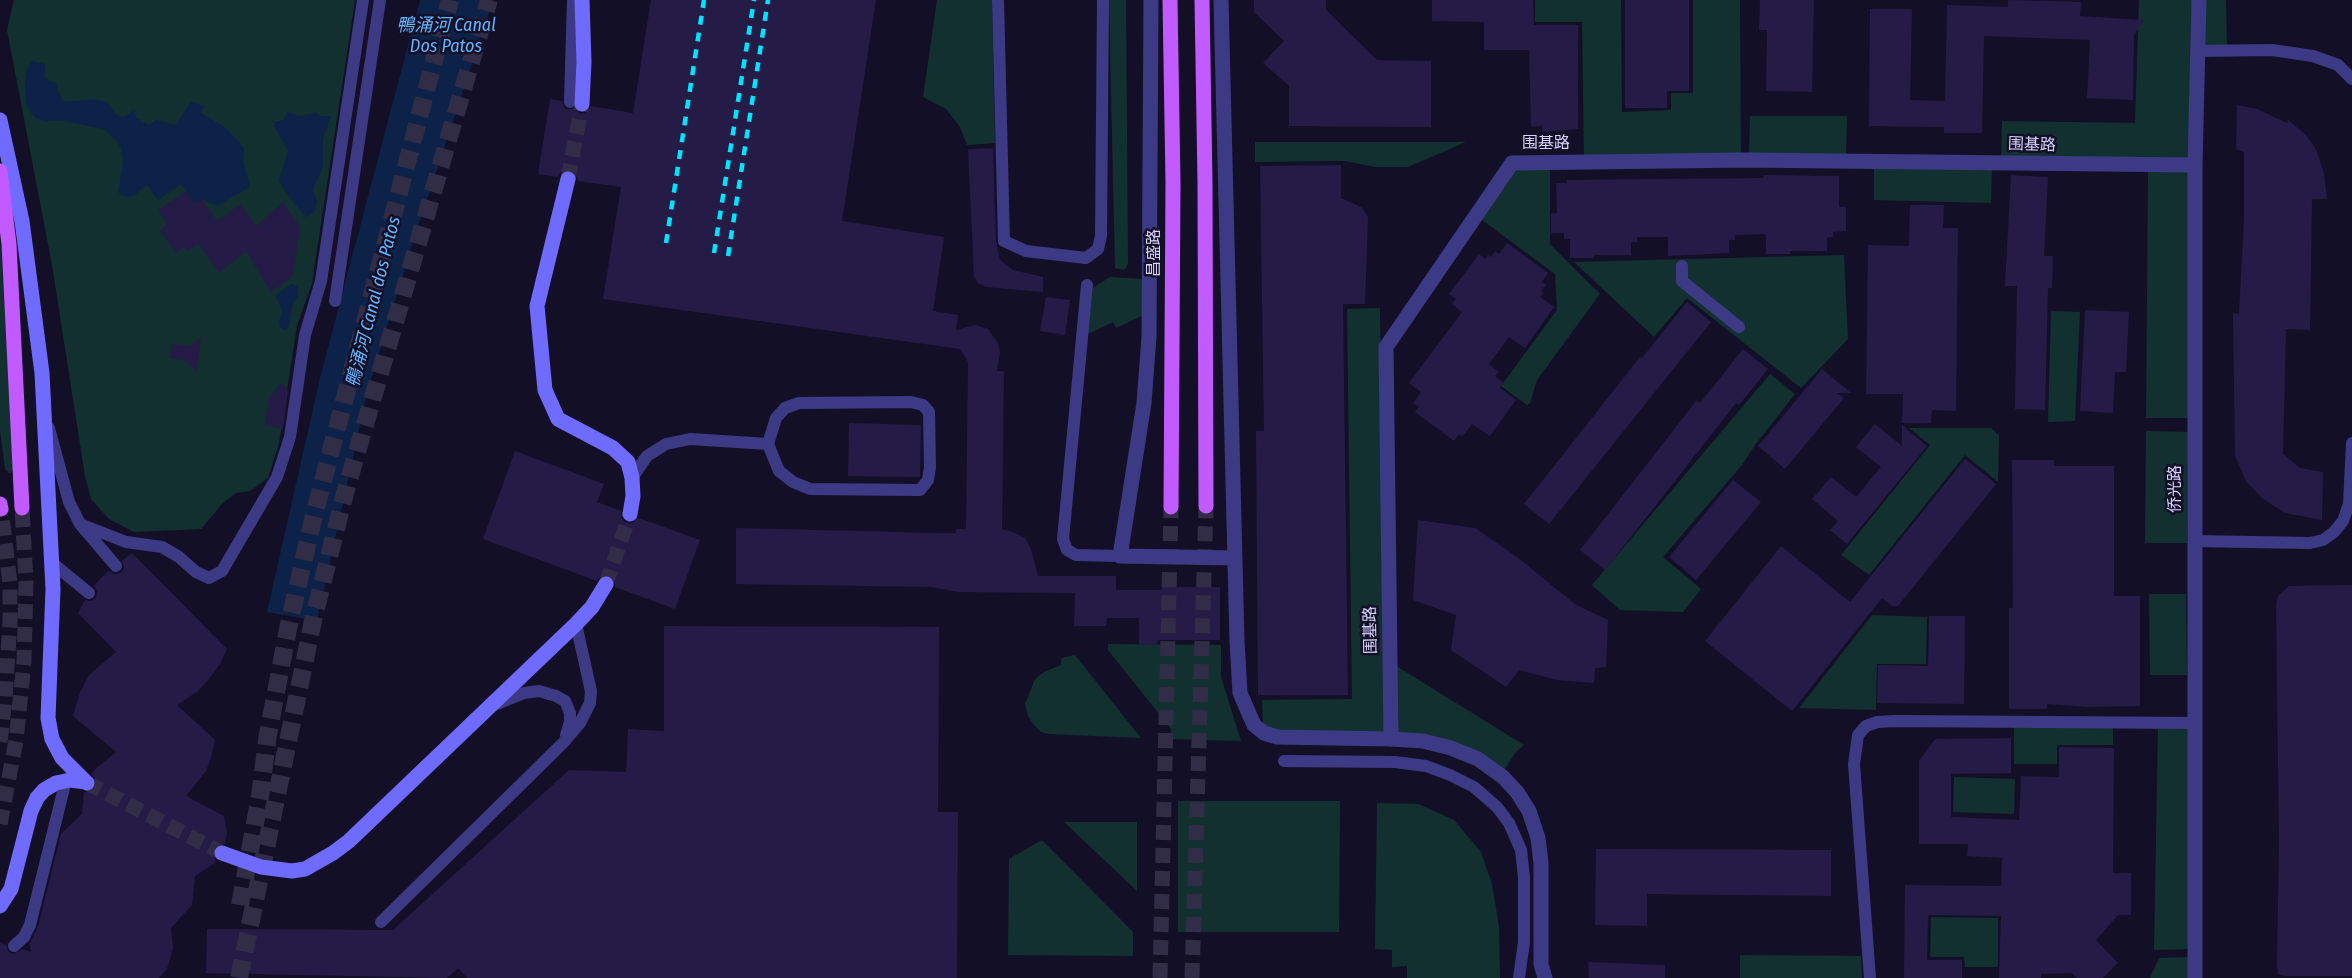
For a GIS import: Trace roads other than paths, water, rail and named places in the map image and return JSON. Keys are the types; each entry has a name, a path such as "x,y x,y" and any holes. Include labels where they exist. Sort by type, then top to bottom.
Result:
{"main road":[{"path":"576,103 584,62 582,0"},
{"name":"昌盛路","path":"1170,0 1173,183 1171,507"},
{"path":"1202,0 1206,506"},
{"path":"0,120 22,221 42,373 53,629 49,725 52,739 62,758 87,783 66,780 50,786 35,801 10,892 0,906"},
{"path":"0,171 9,244 22,508"},
{"path":"568,179 537,306 545,390 558,419 613,448 628,462 633,496 630,514"},
{"path":"0,504 1,509"},
{"path":"222,853 277,870 305,869 320,862 349,841 576,624 592,607 606,584"}],"street":[{"path":"1151,0 1149,337 1144,403 1120,556 1235,558"},
{"path":"1221,0 1240,693 1254,725 1264,733 1291,739 1423,741 1451,748 1478,759 1503,777 1517,792 1529,812 1538,838 1543,971"},
{"name":"侨光路","path":"2195,978 2195,165 2199,0"},
{"name":"围基路","path":"1391,739 1386,347 1512,163 1744,160 2195,165"}],"lane":[{"path":"80,524 126,542 162,547 179,557 196,572 209,578 222,571 277,477 290,437 305,335 321,281 363,0"},
{"path":"335,301 380,0"},
{"path":"573,0 576,103"},
{"path":"998,0 1004,241 1026,251 1086,258 1098,249 1101,236 1103,0"},
{"path":"2198,51 2272,50 2313,56 2338,65 2352,79"},
{"path":"1682,266 1682,281 1739,327"},
{"path":"1088,285 1064,539 1067,550 1076,555 1120,556"},
{"path":"911,402 923,405 929,412 930,466 927,480 920,490 810,489 793,482 779,471 768,444 776,418 785,408 799,403 911,402"},
{"path":"44,409 69,502 80,524 116,566"},
{"path":"632,478 647,456 666,444 690,439 768,444"},
{"path":"2194,541 2310,543 2323,540 2334,532 2343,520 2349,504 2352,443"},
{"path":"51,562 89,593"},
{"path":"381,922 564,742 586,714 591,697 590,679 576,624"},
{"path":"487,709 524,693 539,691 556,696 565,701 570,713 570,722 564,742"},
{"path":"1870,978 1854,764 1858,735 1866,726 1877,722 1894,721 2194,723"},
{"path":"1284,761 1395,762 1426,766 1474,787 1497,807 1509,822 1521,850 1524,877 1524,942 1519,978"},
{"path":"14,946 24,937 30,925 66,780"}],"water":[{"name":"鴨涌河 Canal Dos Patos","path":"420,0 493,0 412,245 367,393 317,621 267,612 320,378"},
{"path":"32,61 45,64 45,77 56,83 61,98 65,102 92,99 108,102 116,115 124,117 134,110 136,118 149,125 156,120 176,125 191,101 204,106 201,113 226,128 244,148 243,160 250,187 217,206 202,199 194,203 181,184 158,200 147,185 133,196 122,195 118,192 123,162 121,150 117,141 104,129 65,121 47,121 36,118 30,112 26,104 25,83 27,69"},
{"path":"287,112 298,116 316,113 321,116 331,116 323,139 323,167 313,189 317,202 315,211 305,217 279,180 288,151 274,126 275,122 284,120"},
{"path":"291,284 298,287 298,296 292,307 289,327 285,330 279,323 282,311 276,297"}],"tunnel":[{"path":"240,905 260,796 268,734 289,624 314,515 450,0"},
{"path":"239,978 314,616 345,493 489,0"},
{"path":"568,179 582,104"},
{"path":"1192,978 1206,506"},
{"path":"1160,978 1171,507"},
{"path":"0,824 16,741 24,662 26,582 22,508"},
{"path":"0,742 10,622 10,583 1,509"},
{"path":"606,584 630,514"},
{"path":"87,783 222,853"}],"railway":[{"path":"666,243 704,0"},
{"path":"714,253 754,0"},
{"path":"728,256 768,0"}],"water label":[{"name":"鴨涌河 Canal dos Patos","path":"374,302"}]}
